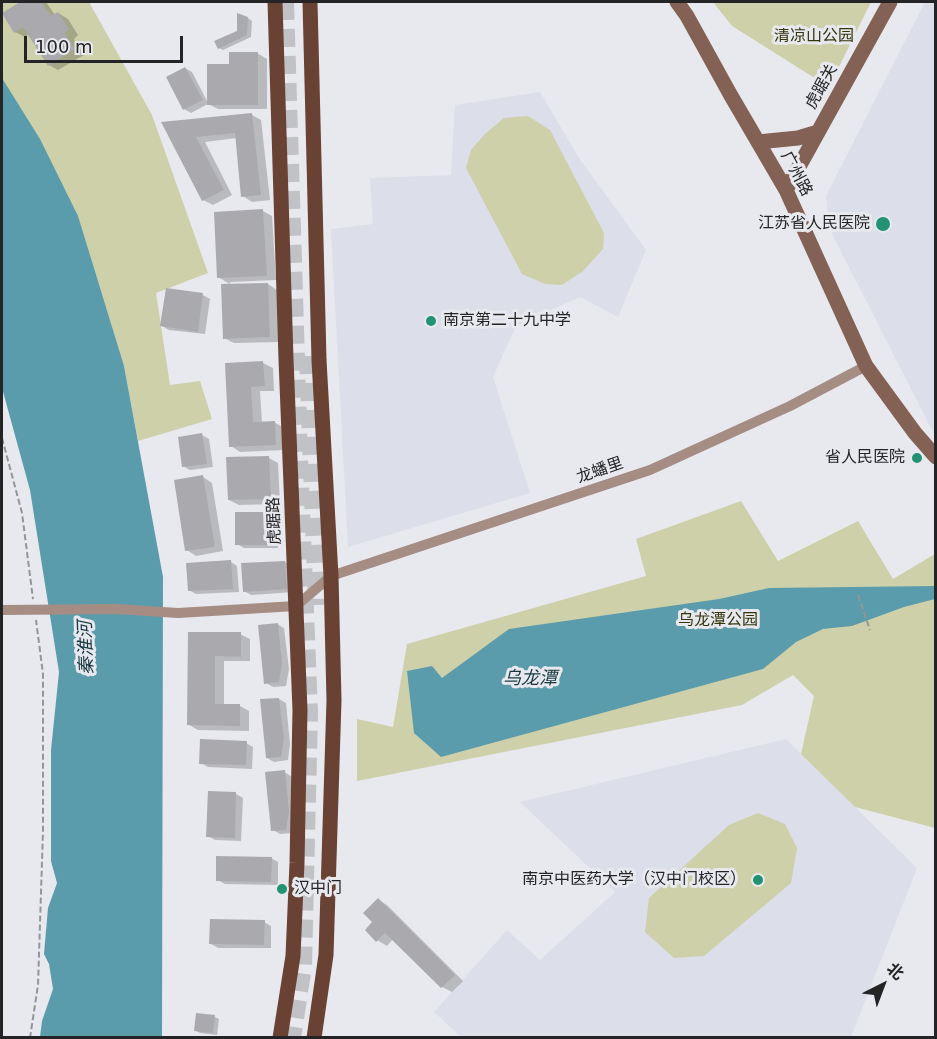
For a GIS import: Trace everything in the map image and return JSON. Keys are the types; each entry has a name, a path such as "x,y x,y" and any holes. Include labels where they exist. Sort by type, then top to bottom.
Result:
{"main road":[{"name":"虎踞路","path":"275,2 300,710 293,956 280,1038"},
{"name":"广州路","path":"677,2 786,190 866,366 915,433 936,457"},
{"name":"虎踞关","path":"786,190 890,2"},
{"path":"313,3 319,360 332,576 334,700 327,944 314,1038"},
{"path":"758,142 798,138 818,132"}],"street":[{"name":"龙蟠里","path":"332,576 650,470 789,406 866,366"},
{"path":"2,610 117,609 178,613 296,606 332,576"}],"path":[{"path":"2,438 22,513 34,605"},
{"path":"858,595 870,630"},
{"path":"30,1038 38,984 43,831 43,674 36,617"}],"shaded area":[{"name":"江苏省人民医院","path":"925,2 936,2 935,433 832,234 826,196"},
{"name":"南京第二十九中学","path":"540,92 579,158 646,250 618,317 580,297 516,326 493,377 530,493 348,547 331,229 373,224 370,178 451,175 455,105"},
{"name":"南京中医药大学（汉中门校区）","path":"786,739 917,868 851,1037 461,1037 434,1012 507,930 540,960 615,892 520,802"}],"green space":[{"path":"2,2 89,2 152,115 208,273 156,293 170,385 200,381 212,419 138,441 124,366 2,164"},
{"name":"清凉山公园","path":"713,2 871,2 829,87 732,26"},
{"path":"528,116 550,130 604,233 603,249 583,271 562,285 545,284 522,274 466,168 471,150 504,118"},
{"name":"乌龙潭公园","path":"741,501 778,561 858,521 893,579 935,554 935,828 855,807 801,754 814,696 793,675 742,705 357,781 357,719 393,727 407,644 646,576 636,539"},
{"path":"758,813 785,824 797,848 791,883 704,956 674,958 645,932 649,898 729,825"}],"water":[{"name":"秦淮河","path":"2,78 40,139 78,216 124,366 163,577 162,1037 40,1037 42,1021 53,989 49,964 44,954 48,908 57,883 51,861 51,750 59,672 30,490 2,388"},
{"name":"乌龙潭","path":"935,586 935,599 904,607 852,626 823,629 796,642 763,669 441,757 414,733 407,671 432,666 442,678 509,629 719,599 769,588"}],"building":[{"path":"20,2 41,2 51,16 58,12 69,29 65,33 75,49 48,66 23,27 14,33 2,13"},
{"path":"237,13 248,17 247,35 218,49 214,41 237,31"},
{"path":"229,52 258,52 258,105 207,105 207,64 229,64"},
{"path":"185,67 203,100 183,110 166,77"},
{"path":"252,113 261,195 241,197 235,133 196,137 224,190 202,201 161,122"},
{"path":"263,209 267,276 217,278 214,212"},
{"path":"268,283 270,337 223,339 221,284"},
{"path":"166,288 203,293 198,332 160,326"},
{"path":"263,361 265,386 251,387 253,422 275,421 276,445 229,447 225,363"},
{"path":"202,433 207,464 182,467 178,437"},
{"path":"269,456 271,499 228,500 226,457"},
{"path":"203,475 215,547 185,551 174,480"},
{"path":"235,512 271,512 272,545 235,545"},
{"path":"231,560 233,589 188,591 186,563"},
{"path":"285,561 287,589 243,592 241,563"},
{"path":"278,623 282,664 279,682 264,684 258,625"},
{"path":"188,632 241,632 241,657 215,656 215,704 240,704 240,726 187,725"},
{"path":"279,698 284,739 281,757 266,758 260,699"},
{"path":"200,739 247,741 246,765 199,764"},
{"path":"285,770 289,812 286,830 271,831 265,772"},
{"path":"208,791 236,792 235,838 206,837"},
{"path":"216,856 272,857 271,882 216,881"},
{"path":"378,898 455,975 441,988 385,933 376,942 365,930 372,922 363,913"},
{"path":"210,919 265,920 264,945 209,944"},
{"path":"196,1013 215,1015 213,1033 194,1031"}],"tunnel":[{"path":"285,2 309,713 303,966 292,1038"},
{"path":"308,356 317,605"}],"place":[{"name":"江苏省人民医院","path":"883,224"},
{"name":"南京第二十九中学","path":"431,321"},
{"name":"省人民医院","path":"917,458"},
{"name":"南京中医药大学（汉中门校区）","path":"758,880"},
{"name":"汉中门","path":"282,889"}]}
